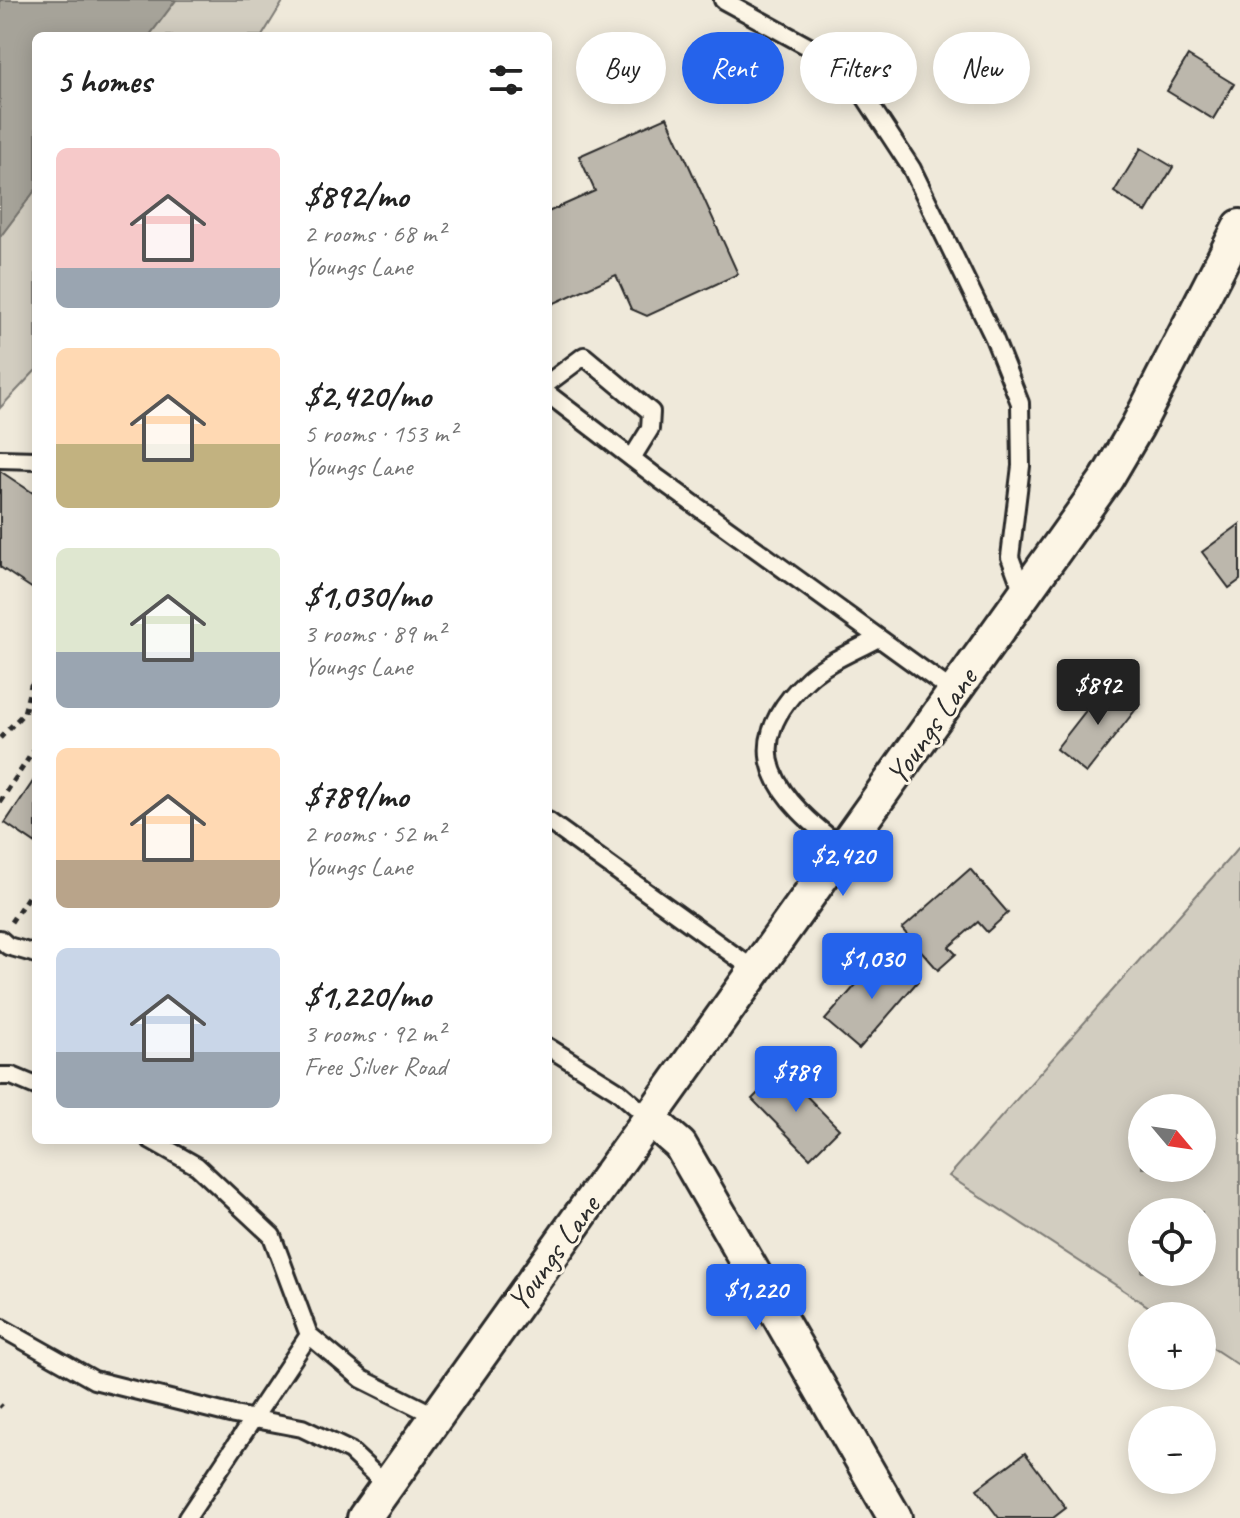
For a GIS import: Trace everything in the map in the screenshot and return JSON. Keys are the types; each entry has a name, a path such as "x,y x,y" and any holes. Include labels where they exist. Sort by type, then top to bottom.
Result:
{"street":[{"name":"Youngs Lane","path":"364,1518 1024,596 1137,427 1240,226"},
{"path":"650,1119 680,1145 895,1518"}],"lane":[{"path":"723,0 820,53 861,91 912,169 994,338 1020,403 1021,466 1010,557 1024,596"},
{"path":"552,380 584,356 651,412 650,429 632,458"},
{"path":"552,397 955,693"},
{"path":"0,459 32,460"},
{"path":"844,849 802,816 775,778 767,753 768,735 784,708 811,677 878,638"},
{"path":"552,824 756,971"},
{"path":"0,939 8,946 32,953"},
{"path":"552,1050 618,1091 650,1119"},
{"path":"0,1076 32,1085"},
{"path":"158,1144 197,1166 272,1236 309,1335 362,1379 436,1416"},
{"path":"0,1327 94,1380 302,1428 350,1451 387,1486"},
{"path":"187,1518 256,1419 309,1335"}],"path":[{"path":"0,738 24,713 32,685"},
{"path":"0,802 32,753"},
{"path":"11,923 32,891"}],"shaded area":[{"path":"0,0 176,0 152,32 32,32 32,194 0,237"},
{"path":"176,0 284,0 264,32 152,32"},
{"path":"32,194 32,374 0,408 0,237"},
{"path":"1240,846 1240,1366 1216,1350 1216,1302 1142,1302 949,1176"}],"building":[{"path":"1188,56 1234,84 1213,119 1167,91"},
{"path":"667,117 738,274 647,316 631,309 616,275 552,304 552,210 595,191 579,156"},
{"path":"1141,148 1173,167 1146,212 1114,192"},
{"path":"0,471 32,492 32,588 0,567"},
{"path":"1240,524 1240,580 1229,588 1202,552"},
{"path":"1109,681 1140,704 1086,773 1056,749"},
{"path":"32,783 32,841 5,823"},
{"path":"970,869 1008,913 987,932 978,922 949,947 956,954 938,970 902,929"},
{"path":"885,952 918,981 859,1049 825,1020"},
{"path":"781,1070 839,1129 810,1158 752,1099"},
{"path":"1025,1453 1066,1508 1053,1518 999,1518 977,1489"}]}
